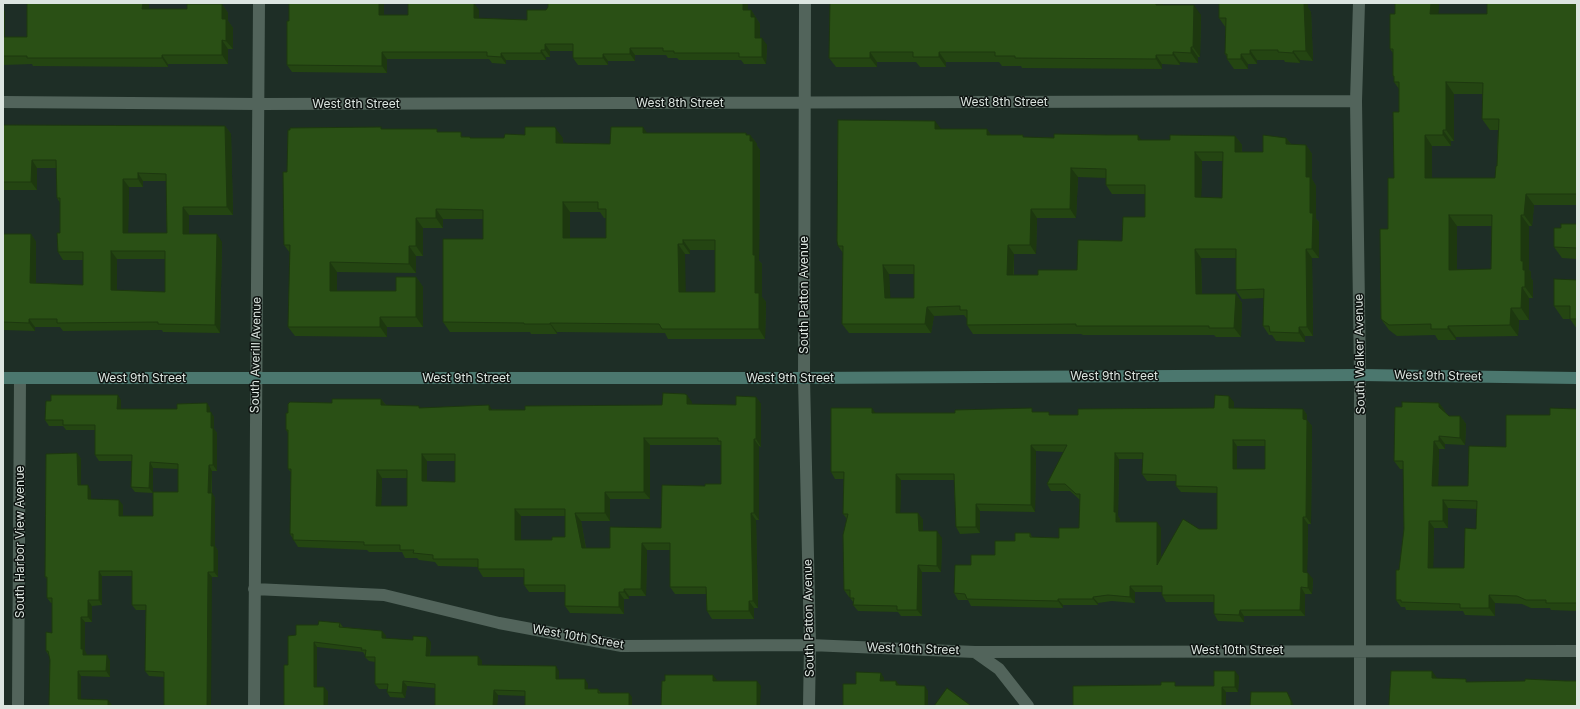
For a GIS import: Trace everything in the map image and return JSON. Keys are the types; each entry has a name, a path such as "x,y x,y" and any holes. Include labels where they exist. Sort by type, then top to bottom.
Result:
{"main road":[{"name":"West 9th Street","path":"3,378 804,378 1360,375 1577,378"}],"street":[{"name":"South Averill Avenue","path":"254,706 258,3"},
{"name":"South Patton Avenue","path":"805,3 804,378 810,645 809,706"},
{"name":"South Walker Avenue","path":"1359,3 1356,101 1360,375 1360,706"},
{"name":"West 8th Street","path":"3,102 258,104 1356,101"},
{"name":"South Harbor View Avenue","path":"18,706 20,378"},
{"name":"West 10th Street","path":"254,589 384,595 499,623 622,646 810,645 976,652 1361,650 1577,651"},
{"path":"976,652 999,669 1028,706"}],"building":[{"path":"27,3 143,3 142,9 187,9 187,4 222,4 222,19 226,19 226,41 222,40 222,55 162,55 162,58 27,58 27,56 3,56 3,37 27,37"},
{"path":"289,3 379,3 379,15 408,15 408,3 474,3 474,18 527,20 527,10 546,10 548,3 743,3 743,10 751,10 751,17 755,17 755,38 762,38 762,57 739,57 739,53 674,53 674,51 663,51 663,48 630,48 630,54 603,54 603,58 573,58 573,44 545,44 545,50 541,50 541,53 501,53 501,57 487,56 487,52 382,52 382,66 287,65 287,21 289,21"},
{"path":"830,3 1156,3 1156,5 1194,5 1193,47 1191,47 1191,53 1173,52 1173,55 1156,55 1156,59 1015,58 1015,56 995,56 995,52 939,52 939,57 913,57 913,52 870,52 870,58 829,58"},
{"path":"1219,3 1304,3 1306,51 1293,51 1293,53 1278,52 1278,50 1250,50 1250,54 1241,54 1241,59 1227,59 1227,54 1225,54 1226,18 1219,18"},
{"path":"1395,3 1431,3 1430,14 1487,14 1487,3 1577,3 1577,194 1526,194 1524,215 1521,215 1521,261 1523,261 1523,270 1525,270 1525,287 1522,287 1521,308 1511,308 1510,325 1448,326 1448,329 1431,329 1431,324 1389,325 1381,319 1380,229 1388,229 1388,178 1394,178 1393,112 1399,112 1399,82 1394,82 1393,49 1390,49 1390,14 1395,14","holes":["1446,82 1483,83 1482,119 1499,119 1495,178 1425,178 1425,135 1443,135 1443,130 1446,130","1449,215 1492,215 1491,269 1449,270"]},
{"path":"838,120 935,121 935,129 987,129 987,135 1023,135 1023,137 1054,138 1054,134 1138,135 1138,140 1170,140 1170,135 1235,136 1235,152 1263,152 1263,135 1286,138 1286,144 1306,145 1306,177 1310,177 1310,213 1313,213 1312,249 1306,249 1307,327 1299,327 1299,333 1270,332 1269,326 1263,326 1264,289 1236,290 1236,249 1195,249 1196,294 1236,294 1234,328 1209,328 1209,326 1076,326 1076,324 967,325 967,310 960,310 960,306 927,307 925,324 842,324 843,246 838,246","holes":["1195,152 1223,152 1222,198 1195,197","1071,168 1106,169 1106,185 1145,185 1145,217 1123,217 1122,241 1078,240 1077,270 1038,270 1038,275 1007,275 1008,245 1030,245 1031,209 1070,209","883,265 914,265 914,298 885,298"]},
{"path":"3,125 225,126 227,207 183,207 183,234 217,234 215,325 158,324 158,322 57,323 57,319 29,319 29,323 3,322 3,234 31,234 30,283 83,285 83,252 58,252 57,233 60,233 60,198 57,198 56,160 32,160 31,182 3,182","holes":["138,173 166,174 167,233 123,233 123,179 138,179","111,251 165,251 165,292 111,290"]},
{"path":"381,127 381,129 437,129 437,132 461,132 461,137 504,138 505,134 525,135 525,127 555,127 556,143 610,144 611,127 643,127 643,133 746,133 746,135 750,135 750,141 753,141 753,255 755,255 755,293 759,293 759,329 662,329 659,324 524,324 443,322 443,239 483,239 483,210 436,209 436,218 416,218 416,246 409,246 409,264 330,262 330,291 396,291 396,277 416,277 416,317 380,317 380,327 288,327 290,245 284,245 283,172 287,172 288,130 290,130 290,128","holes":["563,202 598,202 598,209 606,209 606,238 563,238","683,240 715,240 715,292 679,292 678,244 683,244"]},
{"path":"1561,224 1577,224 1577,248 1554,247 1554,228 1561,228"},
{"path":"1554,279 1577,280 1577,319 1570,319 1570,306 1554,306"},
{"path":"663,393 685,394 687,395 687,404 736,405 736,396 756,397 756,439 754,439 754,513 751,513 753,601 749,601 749,611 707,611 706,587 670,587 670,543 642,543 641,589 624,589 624,592 619,592 619,607 565,606 565,585 524,585 524,569 478,569 478,559 433,559 433,555 413,553 414,550 400,550 400,545 364,545 364,542 293,540 293,534 290,534 291,469 288,469 288,430 286,430 286,413 288,413 288,404 290,402 332,403 332,399 381,399 381,405 419,406 419,408 489,405 489,410 525,410 525,406 662,405","holes":["644,438 718,438 718,441 721,441 721,484 705,484 705,486 662,485 661,528 610,527 610,548 582,548 575,513 605,513 605,492 644,492","422,454 455,454 455,482 422,481","377,470 407,470 407,506 376,506","515,509 565,509 565,537 552,537 552,540 515,540"]},
{"path":"51,395 118,395 117,409 177,409 177,404 207,403 207,412 211,412 211,428 213,428 213,465 209,465 208,493 212,493 211,546 214,546 214,572 208,572 207,706 164,706 164,672 145,671 146,605 132,605 132,571 99,571 99,600 88,600 88,617 81,617 81,649 83,649 83,655 107,655 106,671 78,671 78,699 108,700 108,706 49,706 50,660 48,651 46,651 46,632 52,633 52,598 47,598 47,577 45,577 46,454 77,453 78,485 88,485 88,499 119,500 119,516 153,516 153,492 178,492 178,464 150,462 149,488 131,487 132,455 95,455 95,425 63,425 63,420 45,420 46,401 51,401"},
{"path":"1215,395 1229,396 1229,408 1303,409 1303,419 1307,420 1306,517 1303,517 1303,572 1308,573 1308,588 1301,587 1300,610 1240,610 1239,615 1214,614 1214,595 1162,595 1162,586 1130,586 1130,597 1108,595 1093,597 1093,599 1058,599 1058,601 967,599 965,594 954,593 955,565 971,565 971,555 995,555 995,541 1015,541 1015,533 1030,533 1030,537 1059,538 1059,528 1079,528 1080,494 1076,494 1065,484 1047,484 1067,445 1031,445 1031,505 976,504 976,527 956,527 954,474 896,474 896,513 918,513 919,531 937,531 937,566 918,565 917,610 897,610 897,606 853,605 854,598 850,598 850,590 844,590 843,535 848,514 843,514 844,472 831,472 831,408 872,408 872,413 955,413 955,410 1032,408 1032,412 1049,412 1049,415 1078,415 1078,409 1214,408","holes":["1233,440 1265,440 1265,469 1233,469","1115,453 1143,453 1142,474 1176,475 1176,486 1217,487 1217,529 1199,529 1183,519 1157,565 1157,522 1116,522 1116,512 1114,512"]},
{"path":"1402,402 1439,403 1439,407 1449,416 1460,416 1460,438 1439,436 1439,441 1434,441 1432,486 1468,486 1469,446 1506,447 1506,415 1550,415 1550,408 1577,409 1577,603 1546,603 1546,600 1526,600 1517,596 1489,595 1489,608 1460,608 1460,604 1401,602 1401,600 1396,600 1396,570 1399,570 1404,529 1403,461 1394,461 1395,407 1402,407","holes":["1443,500 1477,501 1476,529 1465,528 1464,568 1428,568 1429,521 1443,521"]},
{"path":"319,621 340,623 339,627 382,631 382,638 413,640 413,636 427,637 426,656 478,656 478,665 556,666 556,679 585,679 585,689 598,689 598,693 629,693 629,706 525,706 525,691 494,690 493,706 435,706 435,684 403,681 402,693 387,692 388,684 375,684 375,657 365,657 366,650 361,650 362,648 314,642 314,687 324,687 324,706 284,706 284,665 288,665 288,636 296,635 296,625 318,625"},
{"path":"1214,671 1235,671 1235,687 1222,687 1222,706 1073,706 1073,686 1161,685 1161,682 1175,682 1175,686 1214,686"},
{"path":"1391,671 1432,671 1432,678 1466,679 1466,682 1525,681 1525,679 1577,681 1577,706 1389,706"},
{"path":"856,672 881,673 880,681 896,681 896,685 925,686 925,706 843,706 843,684 856,684"},
{"path":"665,675 713,675 713,681 757,681 757,706 661,706 662,681 665,681"},
{"path":"947,688 970,705 934,706"},
{"path":"1251,692 1287,692 1291,701 1291,706 1250,706"}]}
